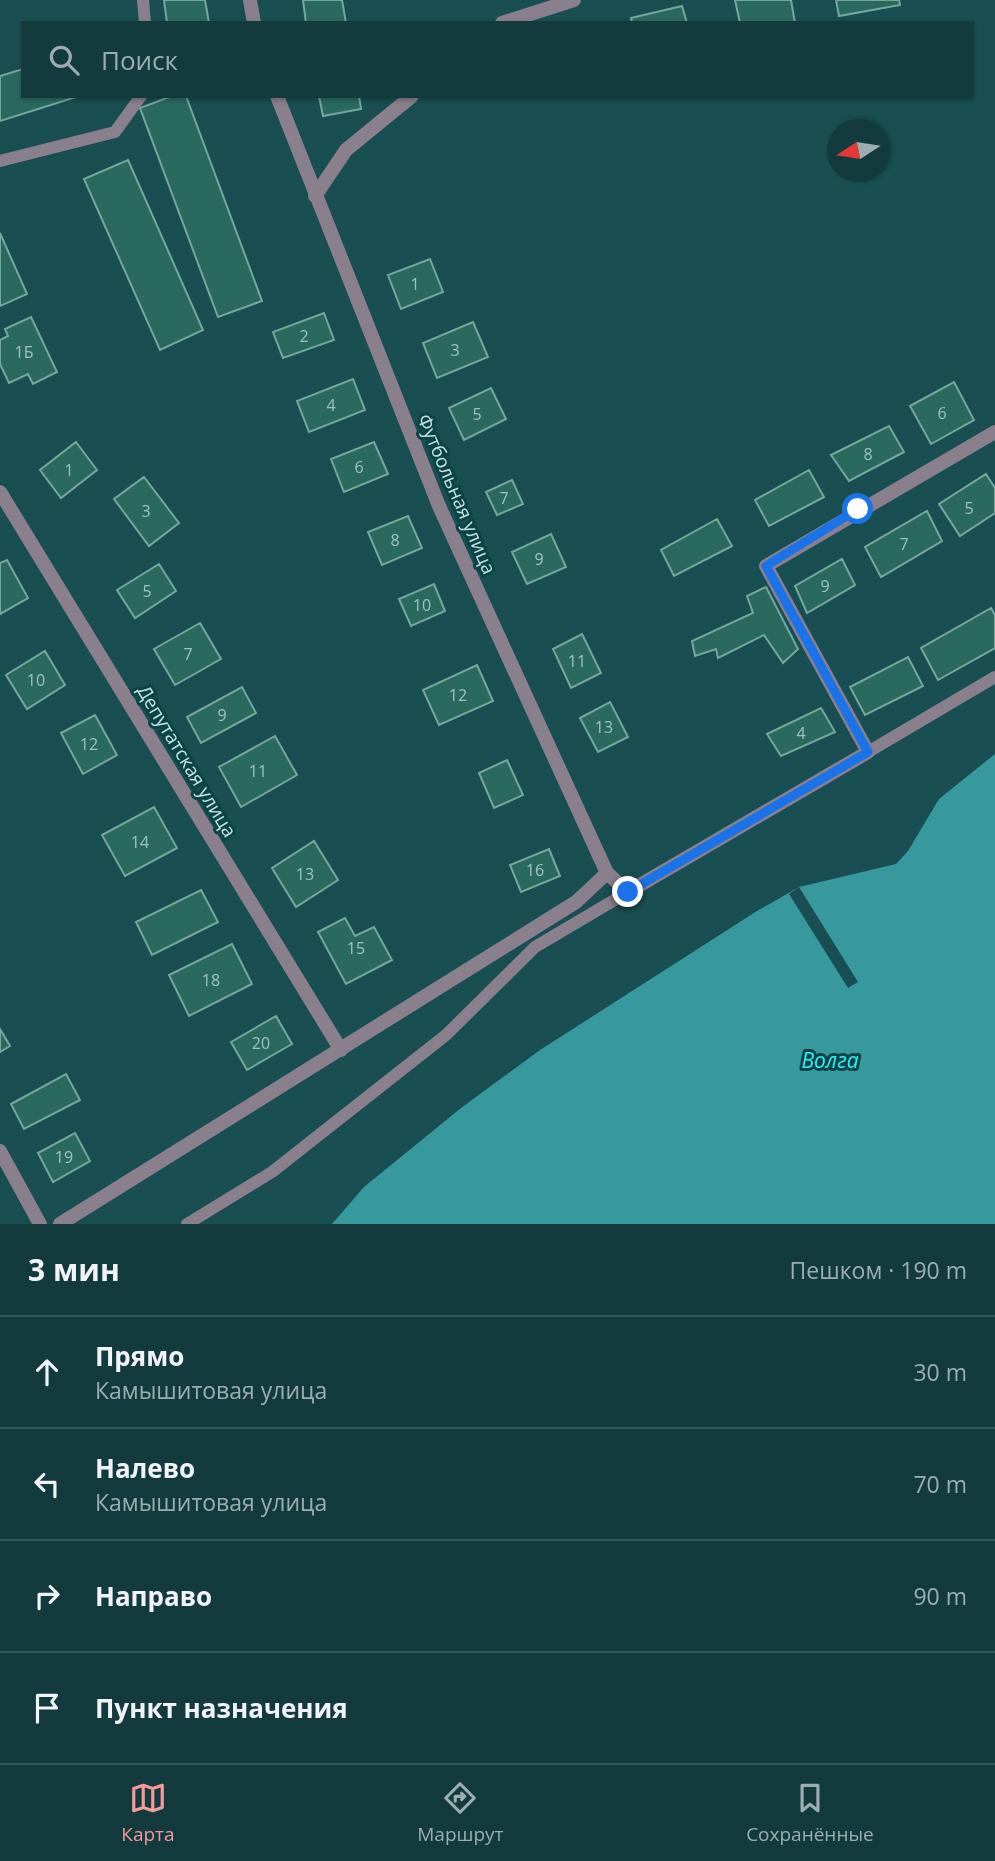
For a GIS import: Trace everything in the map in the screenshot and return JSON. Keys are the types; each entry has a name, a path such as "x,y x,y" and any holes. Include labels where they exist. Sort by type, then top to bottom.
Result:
{"street":[{"path":"250,0 254,21"},
{"path":"508,21 574,0"},
{"name":"Футбольная улица","path":"278,98 439,506 607,873 628,892"},
{"path":"315,196 346,150 410,98"},
{"path":"628,892 868,752 766,566 995,432"},
{"name":"Депутатская улица","path":"0,492 341,1050"},
{"path":"60,1224 576,902 607,873"},
{"path":"0,1151 40,1224"}],"lane":[{"path":"143,0 145,21"},
{"path":"0,160 115,132 140,98"},
{"path":"868,752 995,677"},
{"path":"187,1224 272,1172 446,1035 535,947 628,892"}],"water":[{"name":"Волга","path":"995,754 995,1224 332,1224 364,1187 461,1108 540,1050 757,911 799,887 896,864 908,851 939,799"}],"pier":[{"path":"799,887 858,982 848,988 789,894"}],"building":[{"path":"164,0 205,0 209,21 167,21"},
{"path":"303,0 342,0 346,21 306,21"},
{"path":"735,0 791,0 795,21 740,21"},
{"path":"836,0 899,0 900,5 839,16"},
{"path":"682,6 686,21 632,21 631,18"},
{"path":"21,70 21,98 73,98 0,121 0,76"},
{"path":"167,98 187,98 262,301 218,317 140,108"},
{"path":"319,98 359,98 361,109 323,116"},
{"path":"128,160 203,330 160,350 84,179"},
{"path":"0,233 27,294 0,306"},
{"path":"430,259 443,292 401,309 388,275"},
{"path":"324,313 334,340 283,358 273,332"},
{"path":"31,317 57,372 33,384 28,374 9,383 0,364 0,340 8,336 5,329"},
{"path":"473,322 488,357 437,378 423,343"},
{"path":"353,379 365,410 309,432 297,401"},
{"path":"954,382 974,420 931,444 910,406"},
{"path":"491,388 506,419 464,440 449,408"},
{"path":"889,426 904,452 849,481 831,455"},
{"path":"76,442 97,470 61,498 40,470"},
{"path":"374,442 388,474 344,492 331,459"},
{"path":"809,470 824,497 769,526 755,500"},
{"path":"986,474 995,488 995,513 960,536 939,504"},
{"path":"144,477 179,523 149,546 114,499"},
{"path":"512,480 523,504 497,515 486,492"},
{"path":"927,511 942,541 881,577 865,547"},
{"path":"408,516 422,548 382,565 368,532"},
{"path":"717,519 732,546 674,576 661,550"},
{"path":"551,534 566,567 527,584 512,552"},
{"path":"842,559 855,585 807,613 795,586"},
{"path":"7,560 28,598 0,614 0,563"},
{"path":"159,564 176,591 135,618 117,590"},
{"path":"434,584 445,611 411,626 399,599"},
{"path":"766,587 798,649 783,663 764,635 718,658 716,649 695,656 692,641 753,613 747,596"},
{"path":"991,608 995,615 995,648 938,680 921,648"},
{"path":"200,623 221,659 175,685 154,649"},
{"path":"582,634 601,673 571,688 553,649"},
{"path":"45,651 65,685 27,709 6,675"},
{"path":"908,657 923,686 865,715 850,687"},
{"path":"477,665 493,701 439,725 423,690"},
{"path":"242,687 256,713 201,743 187,717"},
{"path":"610,702 628,737 598,752 580,718"},
{"path":"821,708 835,732 781,756 767,734"},
{"path":"95,715 117,755 83,774 61,733"},
{"path":"275,736 297,775 241,807 219,767"},
{"path":"507,760 523,795 494,808 479,773"},
{"path":"154,807 177,848 125,876 102,835"},
{"path":"314,841 338,880 296,907 272,868"},
{"path":"549,849 560,876 521,892 510,865"},
{"path":"201,890 218,922 152,955 136,922"},
{"path":"345,918 355,936 374,927 392,960 346,984 318,932"},
{"path":"232,944 252,984 189,1016 169,975"},
{"path":"276,1016 292,1044 247,1070 231,1042"},
{"path":"0,1029 10,1046 0,1052"},
{"path":"66,1074 80,1100 24,1129 11,1104"},
{"path":"75,1133 90,1161 53,1182 38,1153"}],"route":[{"path":"628,892 868,752 766,566 858,509"}]}
